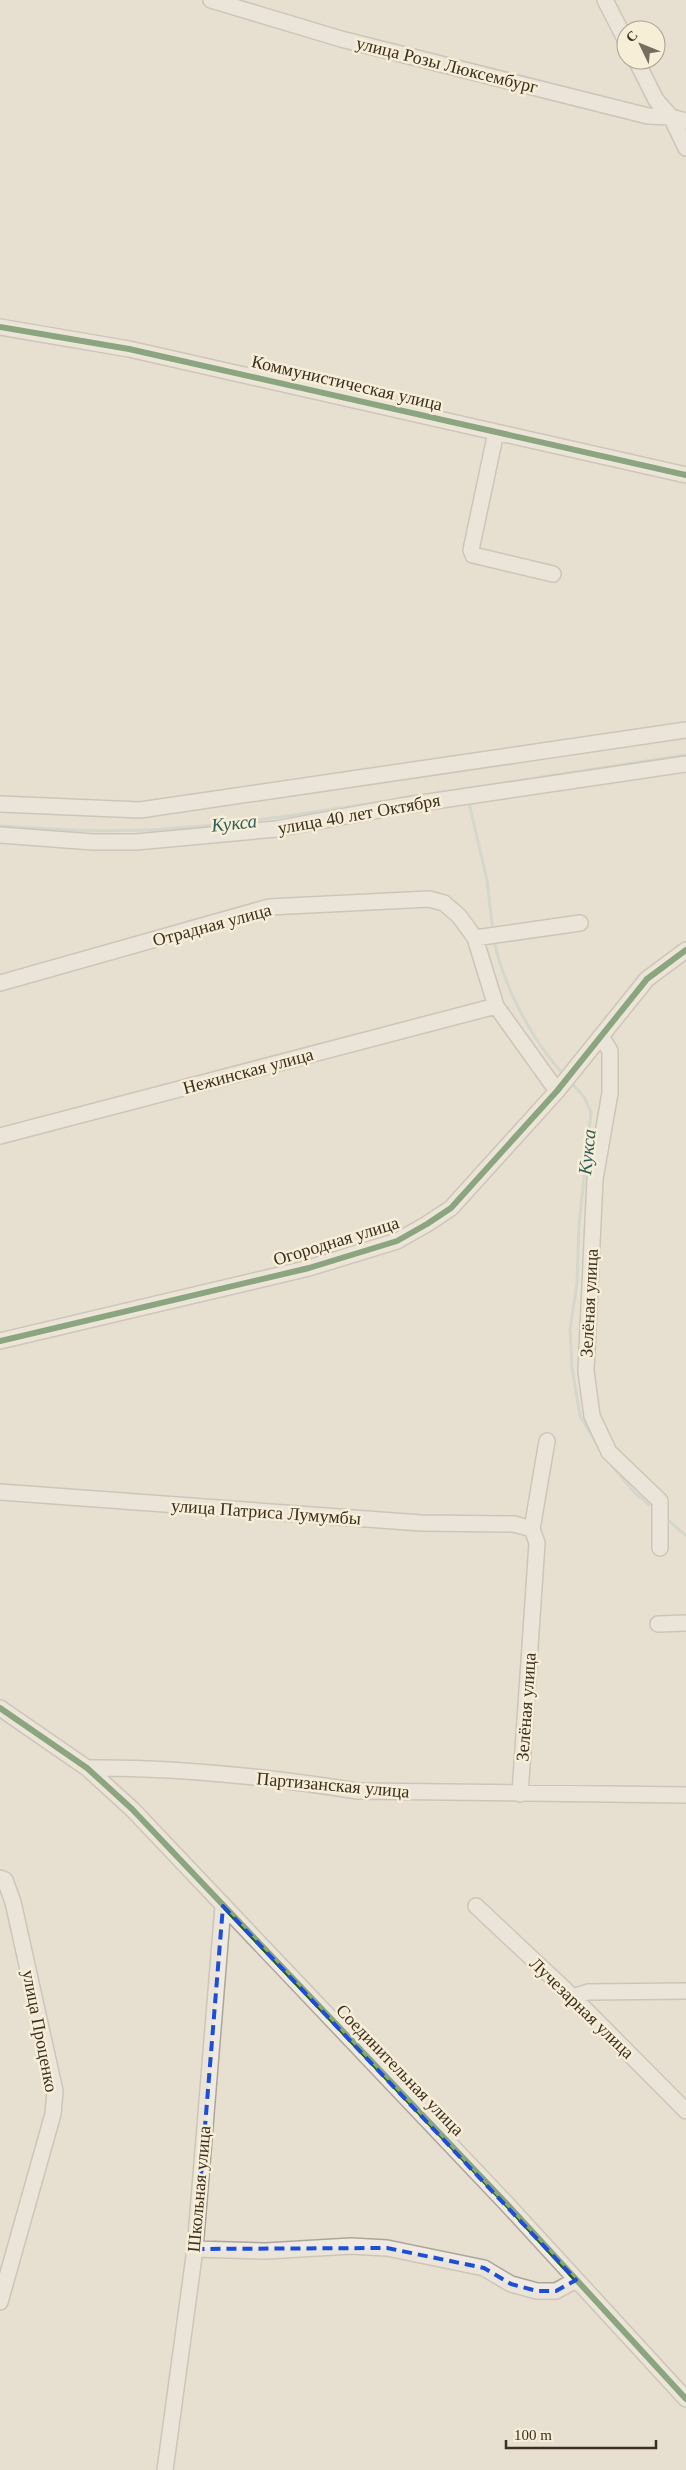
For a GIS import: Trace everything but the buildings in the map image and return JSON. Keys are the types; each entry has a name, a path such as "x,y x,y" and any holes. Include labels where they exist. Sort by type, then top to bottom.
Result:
{"street":[{"name":"улица Розы Люксембург","path":"211,0 351,41 648,116 671,117 686,121"},
{"path":"605,0 616,21"},
{"path":"641,70 656,100 671,117 686,148"},
{"name":"Коммунистическая улица","path":"0,327 128,348 686,474"},
{"path":"496,432 471,550 473,555 553,574"},
{"name":"улица 40 лет Октября","path":"0,804 140,810 686,730"},
{"name":"улица 40 лет Октября","path":"0,835 93,842 136,842 276,828 401,806 686,764"},
{"name":"Отрадная улица","path":"0,983 269,907 428,899 444,903 487,936"},
{"path":"560,1087 496,1006 487,936 580,923"},
{"name":"Огородная улица","path":"0,1341 309,1268 398,1241 451,1208 560,1087 647,979 686,950"},
{"name":"Нежинская улица","path":"0,1136 496,1006"},
{"name":"Зелёная улица","path":"601,1036 610,1051 610,1093 595,1179 586,1371 592,1416 608,1452 660,1501 660,1548"},
{"name":"Зелёная улица","path":"520,1794 537,1543 532,1529 547,1441"},
{"name":"улица Патриса Лумумбы","path":"0,1492 421,1523 514,1524 532,1529"},
{"path":"658,1624 686,1623"},
{"path":"0,1708 87,1768"},
{"name":"Партизанская улица","path":"87,1768 141,1767 308,1783 358,1791 686,1795"},
{"name":"Соединительная улица","path":"87,1768 132,1809 505,2202 686,2399"},
{"name":"улица Проценко","path":"0,1878 5,1880 13,1902 55,2090 53,2114 0,2302"},
{"name":"Школьная улица","path":"165,2470 195,2249 223,1906"},
{"name":"Лучезарная улица","path":"476,1906 573,1996 686,2111"},
{"path":"573,1996 588,1992 686,1991"},
{"path":"195,2249 266,2251 351,2246 387,2248 484,2268 511,2284 536,2291 556,2291 576,2280"}],"highlighted area":[{"path":"223,1906 576,2280 556,2291 537,2291 511,2284 484,2268 387,2248 195,2249"}],"waterway":[{"name":"Кукса","path":"405,798 686,755"},
{"name":"Кукса","path":"0,826 123,831 194,827 399,799"},
{"name":"Кукса","path":"469,803 487,880 493,932"},
{"name":"Кукса","path":"494,941 505,977 521,1013 541,1047 565,1076"},
{"name":"Кукса","path":"571,1082 584,1097 591,1112 579,1225 577,1283 570,1329 572,1368 580,1416 600,1449"},
{"name":"Кукса","path":"609,1462 634,1492 649,1505"},
{"name":"Кукса","path":"666,1518 686,1536"}],"cycle path":[{"path":"0,327 129,349 686,475"},
{"path":"0,1341 309,1268 397,1241 427,1224 451,1208 557,1091 647,979 686,950"},
{"path":"0,1708 87,1768 132,1809 505,2202 686,2399"}]}
